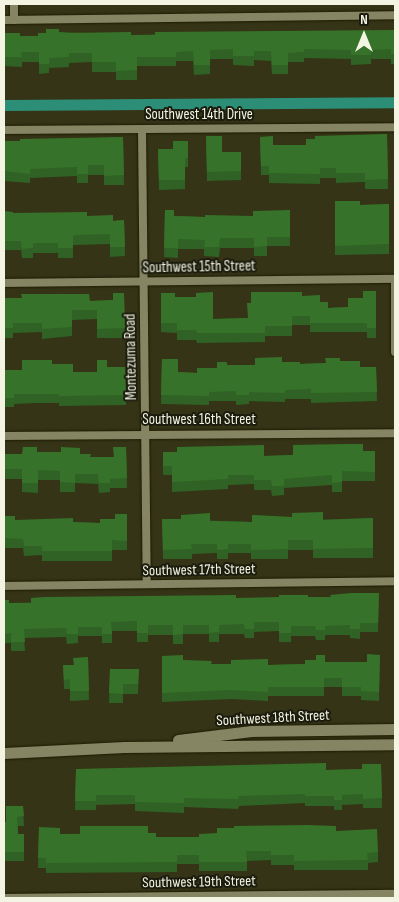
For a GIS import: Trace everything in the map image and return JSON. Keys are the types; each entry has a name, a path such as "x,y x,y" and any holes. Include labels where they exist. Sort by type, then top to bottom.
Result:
{"main road":[{"name":"Southwest 18th Street","path":"124,747 251,731 395,729"},
{"name":"Southwest 18th Street","path":"4,752 124,747 395,744"}],"street":[{"path":"14,4 14,20"},
{"path":"4,20 395,15"},
{"name":"Southwest 14th Drive","path":"4,130 395,127"},
{"name":"Montezuma Road","path":"142,130 147,584"},
{"path":"395,279 395,352"},
{"name":"Southwest 15th Street","path":"4,283 395,279"},
{"name":"Southwest 16th Street","path":"4,436 395,432"},
{"name":"Southwest 17th Street","path":"4,586 395,582"},
{"name":"Southwest 19th Street","path":"4,898 395,894"}],"building":[{"path":"46,29 59,29 59,32 68,33 131,32 131,35 155,35 155,32 395,30 395,54 391,54 391,49 371,50 371,55 351,55 351,50 304,49 304,52 288,53 288,65 272,65 271,51 254,51 254,56 233,56 233,49 210,50 210,65 194,65 193,51 176,52 176,57 137,57 137,70 116,71 116,62 92,62 92,53 69,53 69,57 49,58 49,64 39,64 39,52 21,52 22,57 4,57 4,33 20,33 20,36 38,36 38,33 46,33"},
{"path":"387,134 388,179 365,180 365,173 336,173 336,168 320,168 320,174 269,173 269,166 261,166 260,137 273,136 273,145 306,145 306,139 315,139 315,136"},
{"path":"206,136 222,136 222,152 241,152 241,171 207,172"},
{"path":"123,137 124,175 104,176 104,165 88,165 88,174 77,174 77,167 30,169 30,174 4,171 4,141"},
{"path":"173,141 188,141 188,158 185,158 185,180 159,180 158,149 173,149"},
{"path":"335,201 360,201 360,205 389,204 389,244 335,246"},
{"path":"165,210 174,210 174,216 205,217 205,215 253,216 253,211 290,210 290,237 267,237 267,246 254,247 254,238 220,238 219,247 204,247 205,240 178,239 178,248 164,248"},
{"path":"4,211 13,213 87,212 87,216 113,215 113,221 124,220 125,247 110,247 110,234 73,235 73,248 58,248 58,243 33,243 33,248 22,249 21,241 4,241"},
{"path":"363,291 376,291 376,328 367,328 367,323 310,323 310,316 292,316 292,326 265,326 265,333 197,333 196,330 177,330 177,323 161,323 161,293 175,293 175,297 196,297 196,293 213,292 213,319 248,318 247,303 251,303 251,292 302,292 302,296 320,295 320,302 328,302 328,308 348,307 348,298 363,298"},
{"path":"113,293 124,293 125,328 97,329 97,310 72,310 72,327 42,329 42,323 13,323 13,328 4,328 4,298 22,298 21,294 89,294 90,301 113,300"},
{"path":"282,357 282,362 300,362 300,364 326,363 325,358 340,358 340,361 360,361 360,367 376,367 377,392 311,393 311,389 285,390 285,393 249,392 249,395 236,395 236,391 209,392 209,396 161,395 162,359 178,359 178,372 197,373 197,368 217,368 217,362 227,362 227,365 255,365 255,358"},
{"path":"22,360 52,360 52,364 73,364 73,372 97,372 97,360 107,360 107,367 125,367 126,395 59,396 59,394 14,394 14,398 4,398 4,370 22,370"},
{"path":"363,444 363,451 375,451 375,472 342,471 342,482 332,483 332,475 284,479 284,486 272,486 271,480 254,480 254,475 228,475 228,479 172,482 172,466 163,466 163,452 177,452 177,447 264,445 264,456 293,455 293,445"},
{"path":"23,447 37,447 37,452 61,452 61,447 80,448 80,454 91,454 90,457 114,457 113,447 126,447 127,478 110,479 110,483 99,483 98,474 75,474 75,483 60,482 60,471 38,470 38,483 22,483 22,469 4,469 4,454 22,454"},
{"path":"323,512 323,520 373,518 373,548 313,549 313,540 288,540 288,549 251,550 251,544 228,544 228,549 217,550 217,544 191,544 192,549 163,550 162,519 181,519 181,515 210,513 210,521 252,522 252,515 292,517 292,513"},
{"path":"115,514 127,514 127,541 112,540 112,551 42,551 42,546 24,546 23,539 4,538 4,516 15,516 15,520 73,518 73,522 100,523 100,519 115,519"},
{"path":"379,593 378,623 360,623 360,629 350,629 350,625 325,626 325,630 316,630 315,626 291,626 291,633 279,633 279,622 254,622 254,629 245,629 244,624 219,625 219,632 209,633 209,625 183,625 183,634 173,635 173,625 148,625 148,633 137,633 137,621 111,622 112,634 102,634 102,627 78,627 78,634 67,634 66,628 24,629 25,642 11,642 11,633 4,634 4,600 9,600 9,603 31,603 31,598 44,597 236,595 236,598 308,595 308,597 331,597 330,595"},
{"path":"367,654 380,655 379,692 361,691 361,687 342,687 342,678 324,678 324,687 268,687 268,692 231,690 162,693 162,656 183,655 183,660 212,661 211,664 231,664 231,660 268,659 268,665 305,664 305,660 316,660 316,655 325,655 325,662 367,662"},
{"path":"88,657 89,691 70,691 70,679 64,680 63,665 74,665 73,658"},
{"path":"110,669 139,669 138,684 123,684 123,694 109,693"},
{"path":"326,763 326,770 362,769 362,764 381,764 382,798 363,799 363,794 342,795 342,800 334,800 334,796 305,796 305,794 239,796 238,799 184,798 184,803 135,802 135,795 96,795 96,801 75,801 76,769"},
{"path":"6,806 23,806 24,816 17,817 18,834 24,834 24,852 4,852"},
{"path":"80,826 148,826 148,833 156,833 156,837 199,837 199,834 217,833 217,828 234,828 234,826 336,826 336,831 377,829 378,852 367,853 368,860 294,861 294,855 271,855 271,851 246,851 247,862 199,862 199,855 177,855 177,862 46,863 46,858 38,858 39,827 60,828 60,834 80,834"}],"waterway":[{"path":"4,105 395,102"}]}
